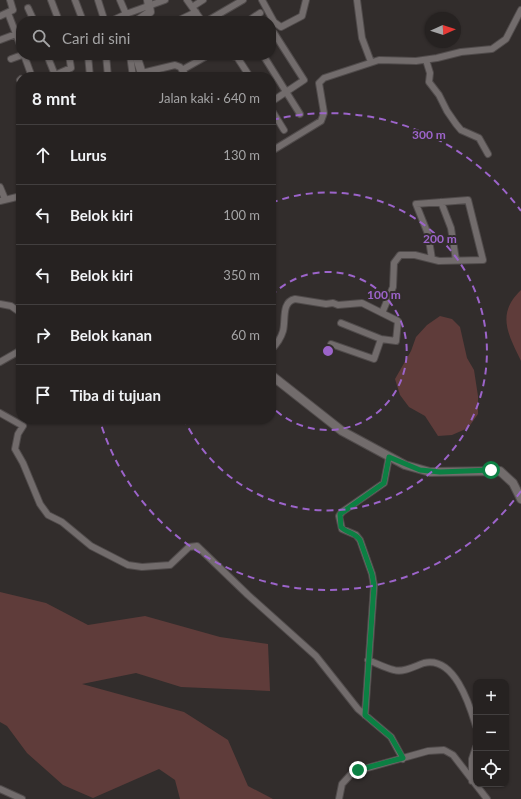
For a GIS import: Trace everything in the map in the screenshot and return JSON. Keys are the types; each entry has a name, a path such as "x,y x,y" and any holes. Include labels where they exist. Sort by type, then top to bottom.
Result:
{"street":[{"path":"0,16 14,10 10,0"},
{"path":"50,0 57,16"},
{"path":"75,0 81,16"},
{"path":"98,0 104,16"},
{"path":"120,0 126,14"},
{"path":"122,16 149,3 166,0"},
{"path":"187,0 198,16"},
{"path":"185,16 194,10 202,0"},
{"path":"216,16 243,0"},
{"path":"262,0 271,16"},
{"path":"276,23 281,26 302,16 306,0"},
{"path":"357,0 362,38 371,62"},
{"path":"146,16 149,14 151,10 149,3"},
{"path":"28,8 32,16"},
{"path":"276,148 321,121 324,113 319,83 324,78 379,60 426,60 496,47 506,39 521,10"},
{"path":"0,40 16,34 8,13"},
{"path":"256,16 260,13"},
{"path":"276,36 304,80 276,99"},
{"path":"12,59 16,58"},
{"path":"24,60 25,72"},
{"path":"48,60 51,72"},
{"path":"62,72 72,68 71,60"},
{"path":"88,60 90,72"},
{"path":"106,60 108,72"},
{"path":"130,60 132,72"},
{"path":"138,60 141,72"},
{"path":"151,72 173,65 180,67 182,70 200,60"},
{"path":"240,60 247,72"},
{"path":"266,60 274,72"},
{"path":"426,60 430,73 429,82 439,95 452,119 461,130 479,138 488,154"},
{"path":"276,76 300,114"},
{"path":"276,117 284,130"},
{"path":"0,188 2,200 16,197"},
{"path":"382,313 393,287 394,263 400,255 415,254 432,259 439,261 483,260 468,200 416,204 428,234 432,259"},
{"path":"441,202 451,228 456,260"},
{"path":"276,342 283,332 285,310 291,300 298,299 326,304 333,303 338,305 362,303 398,321 396,341 382,339 341,323"},
{"path":"0,304 11,306 16,310"},
{"path":"331,344 374,359 382,339"},
{"path":"0,362 16,353"},
{"path":"276,379 326,420 389,457 420,470 500,471 513,483 521,499"},
{"path":"0,413 16,422"},
{"path":"19,424 23,426 18,434 15,449 24,463 40,504 48,515 62,522 91,546 128,565 142,567 170,565 189,547 197,546 248,595 316,656 365,715 391,737 403,758"},
{"path":"365,715 368,660 374,608 374,578 360,540 356,535 342,529 339,516 342,512 384,483 389,457"},
{"path":"368,660 394,670 434,662 440,664 459,682 473,718"},
{"path":"339,799 342,784 353,772 428,750 444,750 453,755 487,799"},
{"path":"472,780 472,758 475,751"},
{"path":"0,789 22,799"}],"shaded area":[{"path":"521,290 521,361 509,333 507,316 513,299"},
{"path":"440,316 452,319 460,327 467,358 474,370 478,396 478,414 468,428 452,435 438,436 425,416 409,407 400,395 395,379 411,351 416,337 427,325"},
{"path":"0,592 46,603 88,625 145,616 220,637 268,644 270,691 181,687 136,673 82,684 184,712 228,740 248,786 273,799 180,799 175,780 159,769 93,798 63,785 27,753 7,726 0,722"}],"route":[{"path":"358,770 386,764 403,758 391,737 365,715 368,660 374,608 374,582 358,536 344,530 341,527 339,516 342,512 384,483 389,457 405,466 430,472 491,470"}]}
